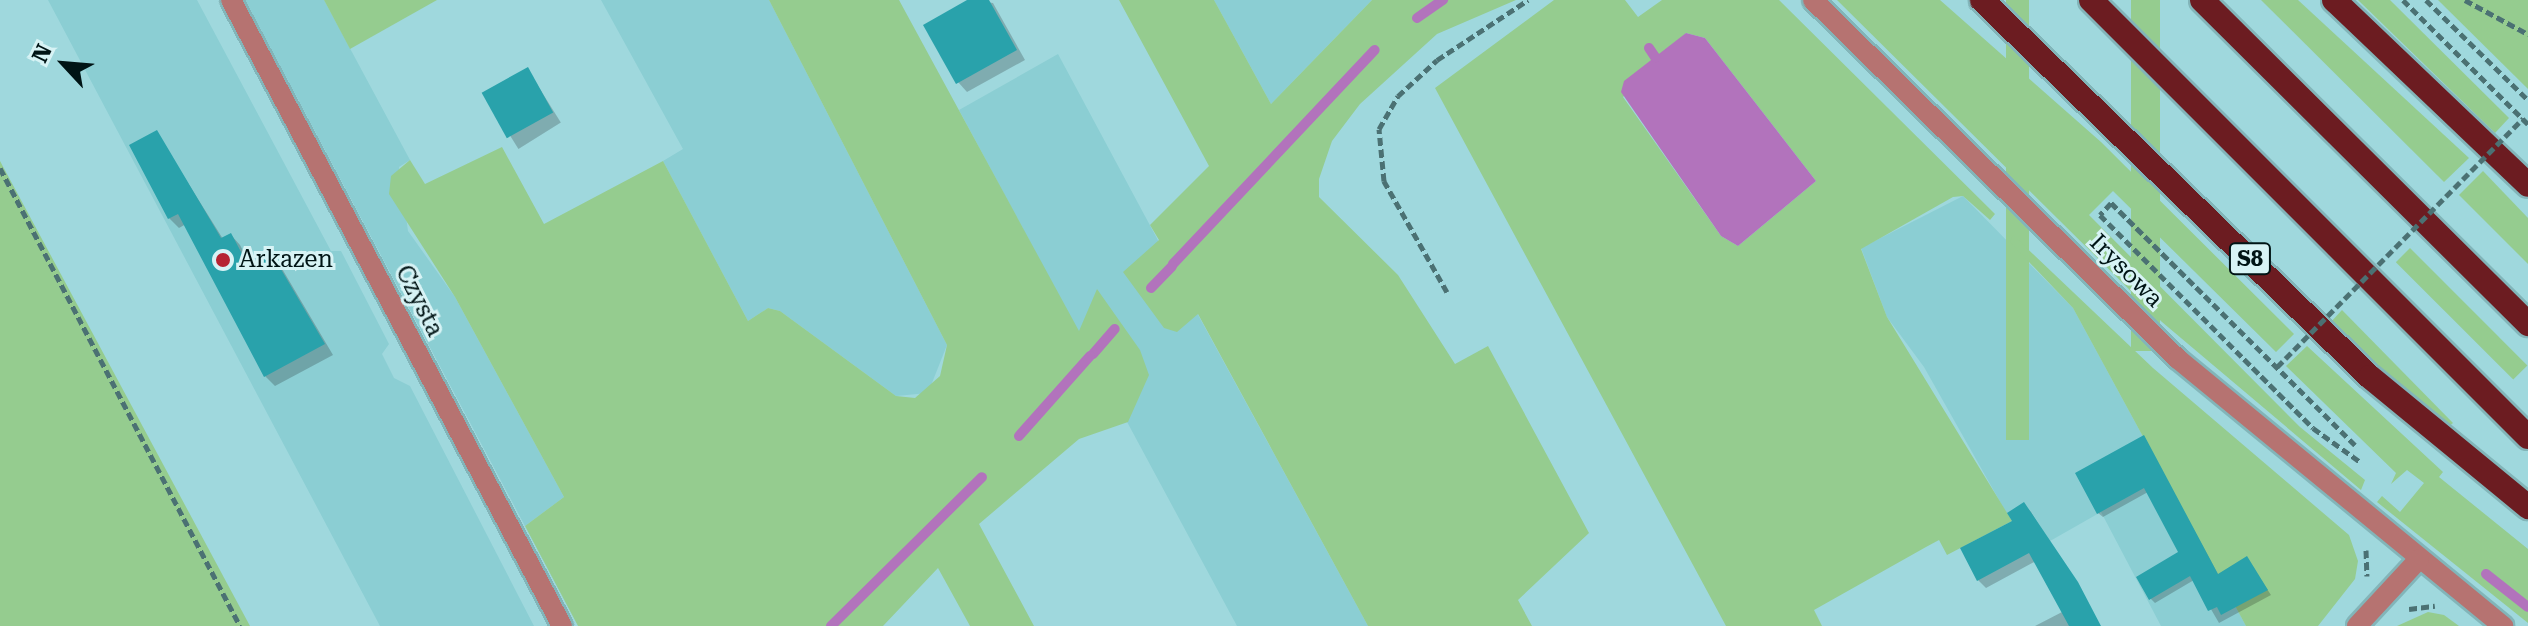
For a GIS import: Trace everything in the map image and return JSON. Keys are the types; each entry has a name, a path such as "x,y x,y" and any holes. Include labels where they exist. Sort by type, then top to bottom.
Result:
{"highway":[{"name":"S8","path":"1982,0 2370,377 2528,507"},
{"path":"2091,0 2528,437"},
{"path":"2202,0 2528,324"},
{"path":"2334,0 2528,185"}],"street":[{"name":"Czysta","path":"231,0 562,626"},
{"name":"Irysowa","path":"1813,0 2178,359 2503,626"},
{"path":"2357,626 2419,559"}],"path":[{"path":"1447,292 1384,181 1379,129 1398,96 1437,60 1528,0"},
{"path":"2403,0 2528,124"},
{"path":"2426,0 2528,100"},
{"path":"2465,0 2528,34"},
{"path":"2277,367 2523,118"},
{"path":"0,168 240,626"},
{"path":"2355,445 2111,203 2100,215 2313,428 2359,461"},
{"path":"2400,615 2423,606 2448,610"}],"shaded area":[{"path":"48,0 197,0 331,251 341,251 389,344 382,354 394,378 410,386 534,626 380,626"},
{"path":"245,0 324,0 410,160 399,167 408,231 455,297 564,497 525,526"},
{"path":"601,0 769,0 947,345 928,393 896,396 780,311 768,308 748,321 663,161 683,149"},
{"path":"1214,0 1372,0 1271,104"},
{"path":"1686,33 1705,38 1816,181 1738,246 1721,236 1621,92 1624,81"},
{"path":"1058,54 1368,626 1237,626 959,110"},
{"path":"1963,196 2073,308 2246,626 2161,626 2101,512 2029,553 1924,367 1887,317 1861,248"}],"green space":[{"path":"324,0 437,0 350,49"},
{"path":"769,0 899,0 1079,331 1097,289 1140,350 1149,375 1128,422 1079,439 979,524 1034,626 970,626 938,568 883,626 578,626 525,526 564,497 455,297 389,194 391,176 410,160 425,184 502,147 544,224 663,161 748,321 768,308 780,311 896,396 915,398 940,376 947,345"},
{"path":"1119,0 1214,0 1271,104 1372,0 1516,0 1437,34 1360,104 1332,141 1319,179 1319,197 1398,275 1455,364 1488,346 1589,533 1518,600 1532,626 1368,626 1198,314 1177,332 1164,328 1123,272 1159,240 1150,225 1209,166"},
{"path":"1554,0 1625,0 1638,17 1662,0 1779,0 1995,214 1990,220 1963,196 1953,197 1861,249 1887,317 2012,521 1947,555 1939,540 1926,547 1814,610 1822,626 1726,626 1435,88","holes":["1686,33 1705,38 1816,181 1738,246 1721,236 1623,97"]},
{"path":"1837,0 1940,0 2101,142 2294,334 2276,352 2113,191 2089,215 2300,427 2365,480 2361,490 2162,322"},
{"path":"2006,0 2029,0 2029,440 2006,440"},
{"path":"2131,0 2160,0 2160,351 2131,351"},
{"path":"2261,0 2298,0 2469,158 2444,182"},
{"path":"2358,0 2390,0 2509,118 2495,133"},
{"path":"2438,0 2528,0 2528,89"},
{"path":"0,161 250,626 0,626"},
{"path":"2483,171 2528,218 2528,264 2459,195"},
{"path":"2013,235 2153,368 2349,535 2358,561 2355,579 2318,626 2246,626 2073,308 2010,242"},
{"path":"2410,248 2527,365 2513,380 2396,262"},
{"path":"2342,310 2453,423 2448,427 2330,323"},
{"path":"2307,346 2443,472 2439,477 2528,549 2528,623 2377,502 2382,496 2400,512 2424,483 2407,470 2391,484 2396,473 2286,366"},
{"path":"2428,612 2444,615 2459,626 2397,626"}],"building":[{"path":"967,0 989,0 1017,50 956,84 923,25"},
{"path":"528,67 553,112 507,138 482,93"},
{"path":"157,130 221,238 231,233 249,267 272,254 325,344 264,377 178,214 168,219 129,145"},
{"path":"2144,435 2218,574 2247,556 2268,590 2221,615 2217,607 2208,611 2190,576 2149,600 2136,577 2178,552 2144,488 2097,514 2075,473"},
{"path":"2024,502 2078,582 2101,626 2069,626 2029,553 1977,581 1960,548 2012,521 2007,513"}],"waterway":[{"path":"1417,18 1443,0"},
{"path":"1649,48 1655,57"},
{"path":"1173,264 1375,50"},
{"path":"1151,288 1172,266"},
{"path":"1093,354 1115,329"},
{"path":"1019,436 1090,356"},
{"path":"831,626 982,477"},
{"path":"2486,574 2528,607"}],"place":[{"name":"Arkazen","path":"223,260"}]}
